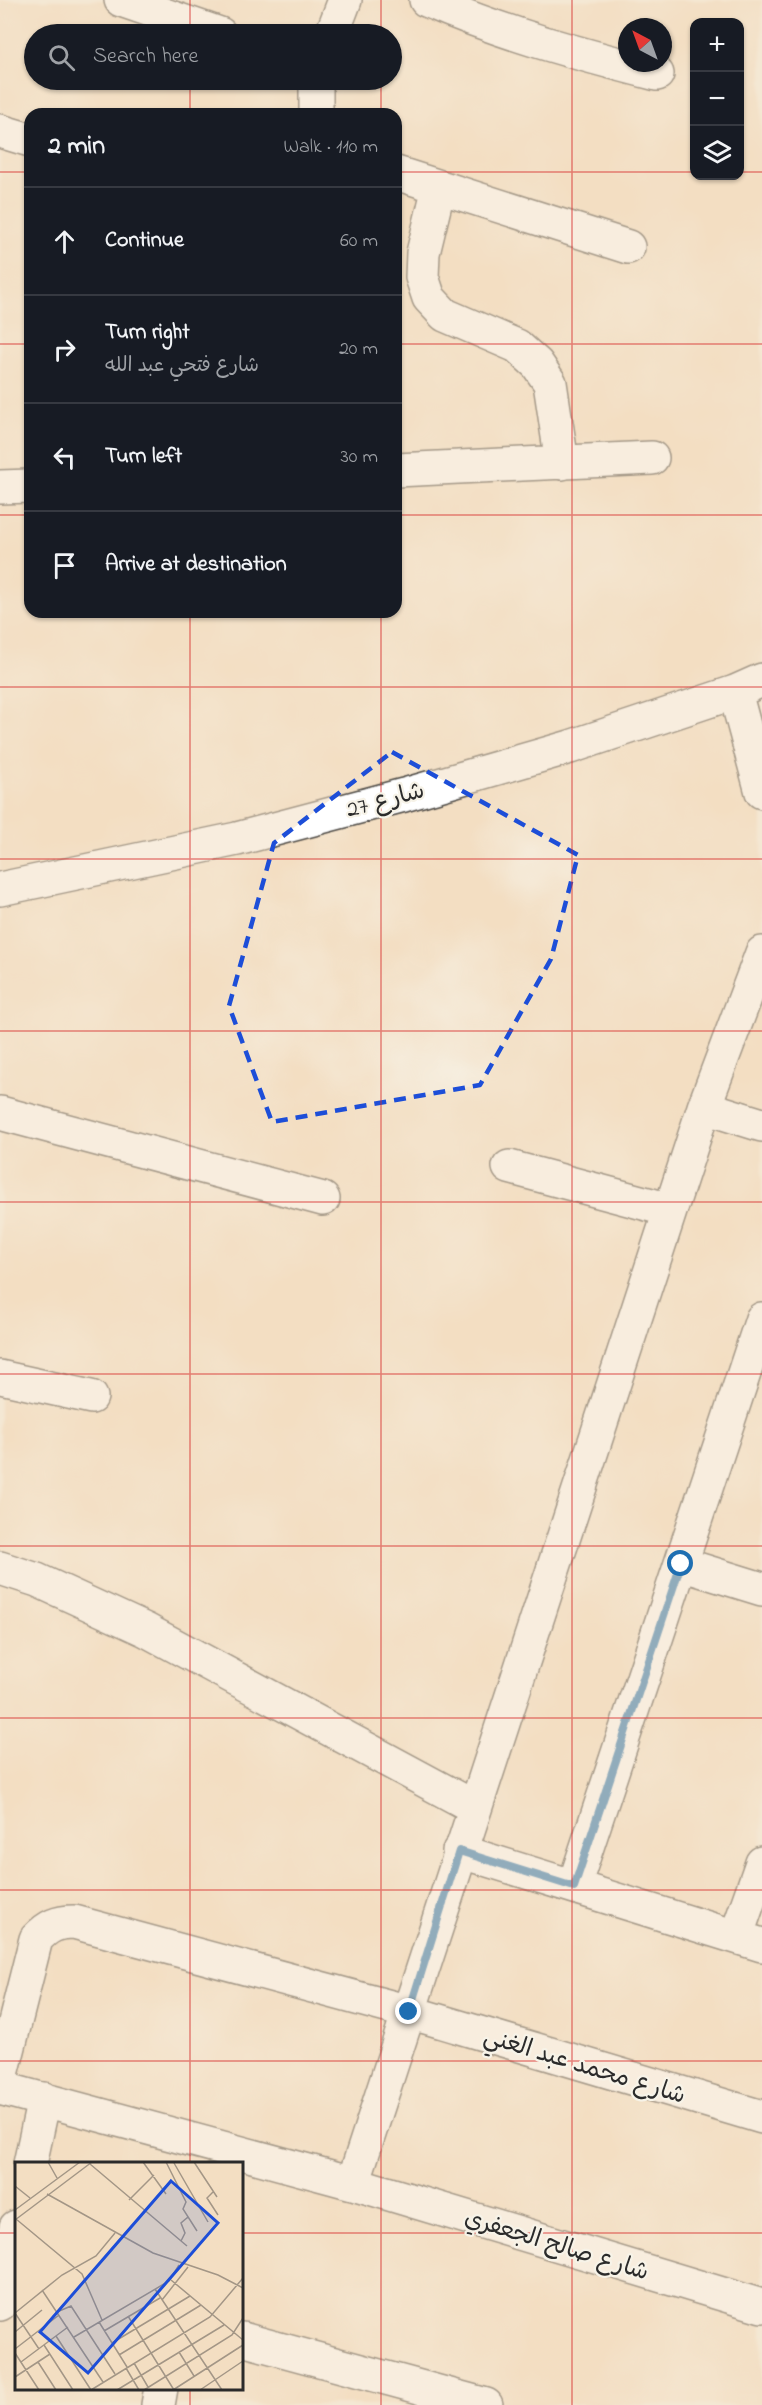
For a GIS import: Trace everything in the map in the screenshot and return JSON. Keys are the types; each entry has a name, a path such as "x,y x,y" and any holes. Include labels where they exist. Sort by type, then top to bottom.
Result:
{"street":[{"path":"121,0 191,24"},
{"path":"336,24 345,0"},
{"path":"426,0 504,31 657,74"},
{"path":"316,90 316,108"},
{"path":"0,131 24,138"},
{"path":"402,174 628,247"},
{"path":"439,187 423,254 422,277 429,298 445,315 517,346 537,364 550,383 562,463"},
{"path":"402,470 652,458"},
{"path":"0,487 24,486"},
{"path":"748,686 762,792"},
{"name":"شارع 27","path":"0,889 237,839 404,795 570,747 748,686"},
{"path":"353,2183 459,1851 704,1107 762,953"},
{"path":"704,1107 762,1125"},
{"path":"0,1113 323,1199"},
{"path":"509,1167 670,1210"},
{"path":"574,1887 762,1319"},
{"path":"0,1377 91,1397"},
{"path":"681,1564 762,1589"},
{"path":"0,1568 37,1580 146,1630 474,1807"},
{"path":"459,1851 749,1941 762,1863"},
{"name":"شارع محمد عبد الغني","path":"0,2082 36,1939 46,1928 59,1922 74,1923 409,2012 762,2117"},
{"name":"شارع صالح الجعفري","path":"0,2088 44,2099 214,2154 353,2183 762,2306"},
{"path":"30,2162 44,2099"},
{"path":"0,2304 15,2232"},
{"path":"243,2339 486,2405"},
{"path":"158,2405 161,2390"}],"highlighted area":[{"path":"392,752 578,855 551,959 480,1085 272,1122 229,1006 274,843"}],"route":[{"path":"409,2012 459,1851 574,1887 681,1564"}]}
